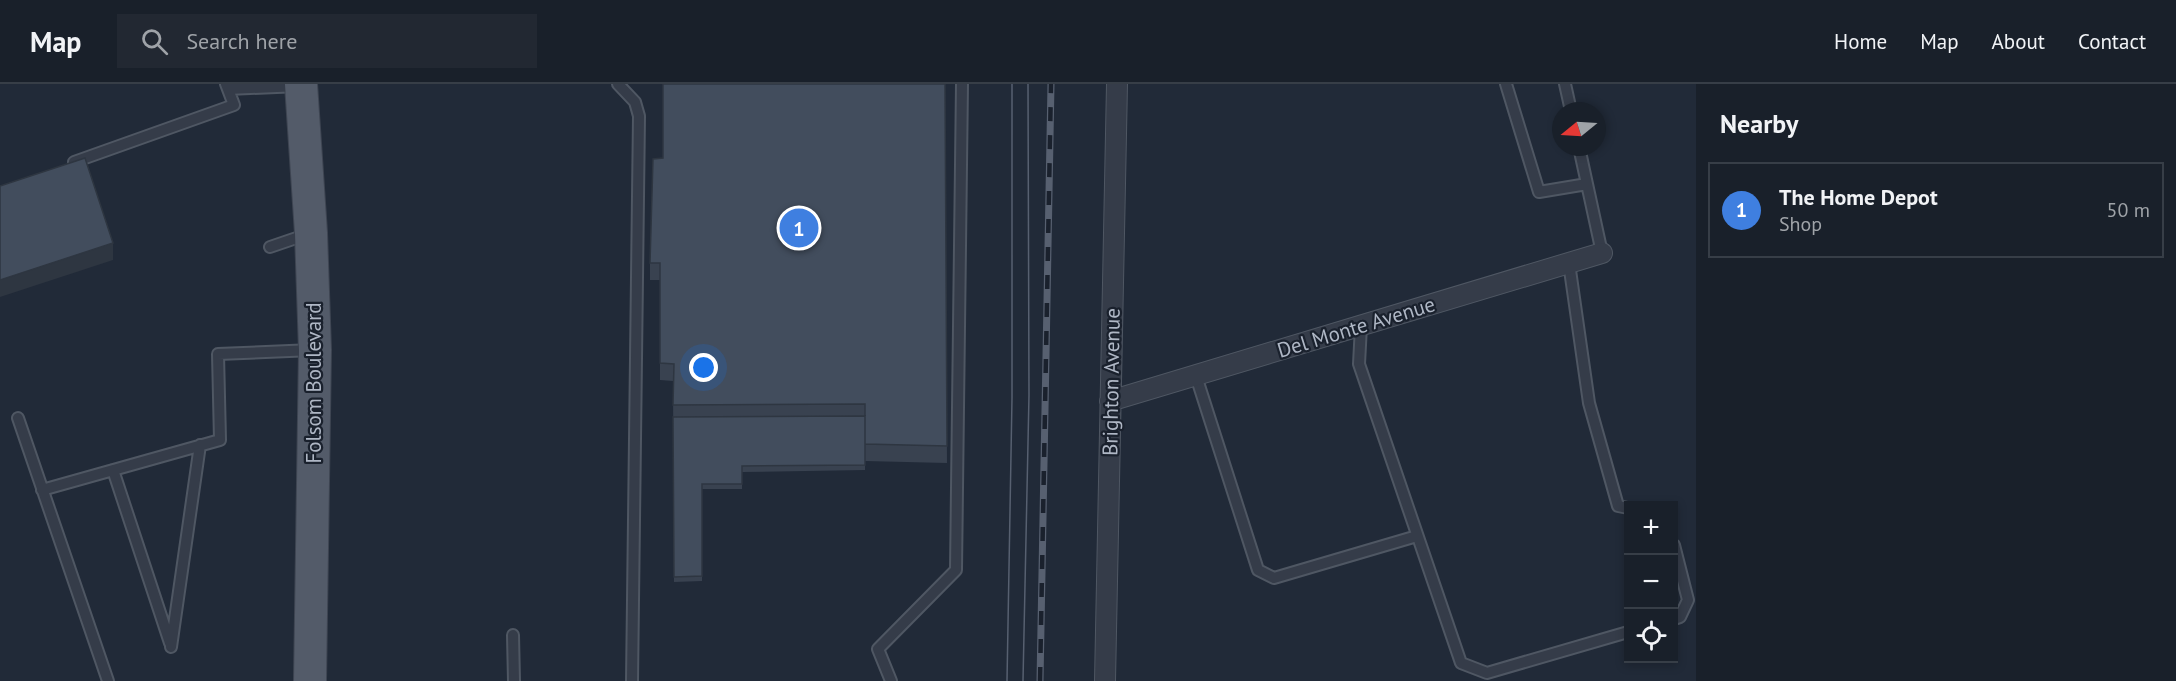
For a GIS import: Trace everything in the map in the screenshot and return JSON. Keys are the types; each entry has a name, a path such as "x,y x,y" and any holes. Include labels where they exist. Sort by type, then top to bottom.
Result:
{"main road":[{"name":"Folsom Boulevard","path":"301,85 311,233 315,350 310,681"}],"street":[{"name":"Brighton Avenue","path":"1105,681 1117,84"},
{"name":"Del Monte Avenue","path":"1110,402 1602,253"}],"lane":[{"path":"618,84 635,102 639,116 632,681"},
{"path":"891,681 878,649 956,570 962,84"},
{"path":"1506,84 1539,192 1587,184"},
{"path":"1565,84 1569,102"},
{"path":"67,165 234,105 227,87 301,85"},
{"path":"1581,156 1602,253"},
{"path":"270,247 311,233"},
{"path":"1569,263 1572,301 1589,403 1618,506 1624,507"},
{"path":"1361,326 1359,364 1461,663 1487,674 1624,633"},
{"path":"42,490 220,440 218,354 315,350"},
{"path":"1196,376 1258,570 1274,578 1417,536"},
{"path":"18,418 108,681"},
{"path":"113,470 171,647 200,445"},
{"path":"1677,555 1688,600 1678,618"},
{"path":"513,635 514,681"}],"building":[{"path":"663,84 945,84 947,446 865,444 865,404 673,405 674,364 660,363 660,263 650,263 653,159 663,158"},
{"path":"85,158 113,243 0,280 0,186"},
{"path":"865,416 865,465 742,466 742,484 702,484 702,576 674,577 673,417"}],"tram line":[{"path":"1007,681 1012,398 1012,84"},
{"path":"1023,681 1029,395 1028,84"}],"railway":[{"path":"1040,681 1051,84"}],"place":[{"name":"The Home Depot","path":"799,228"}]}
